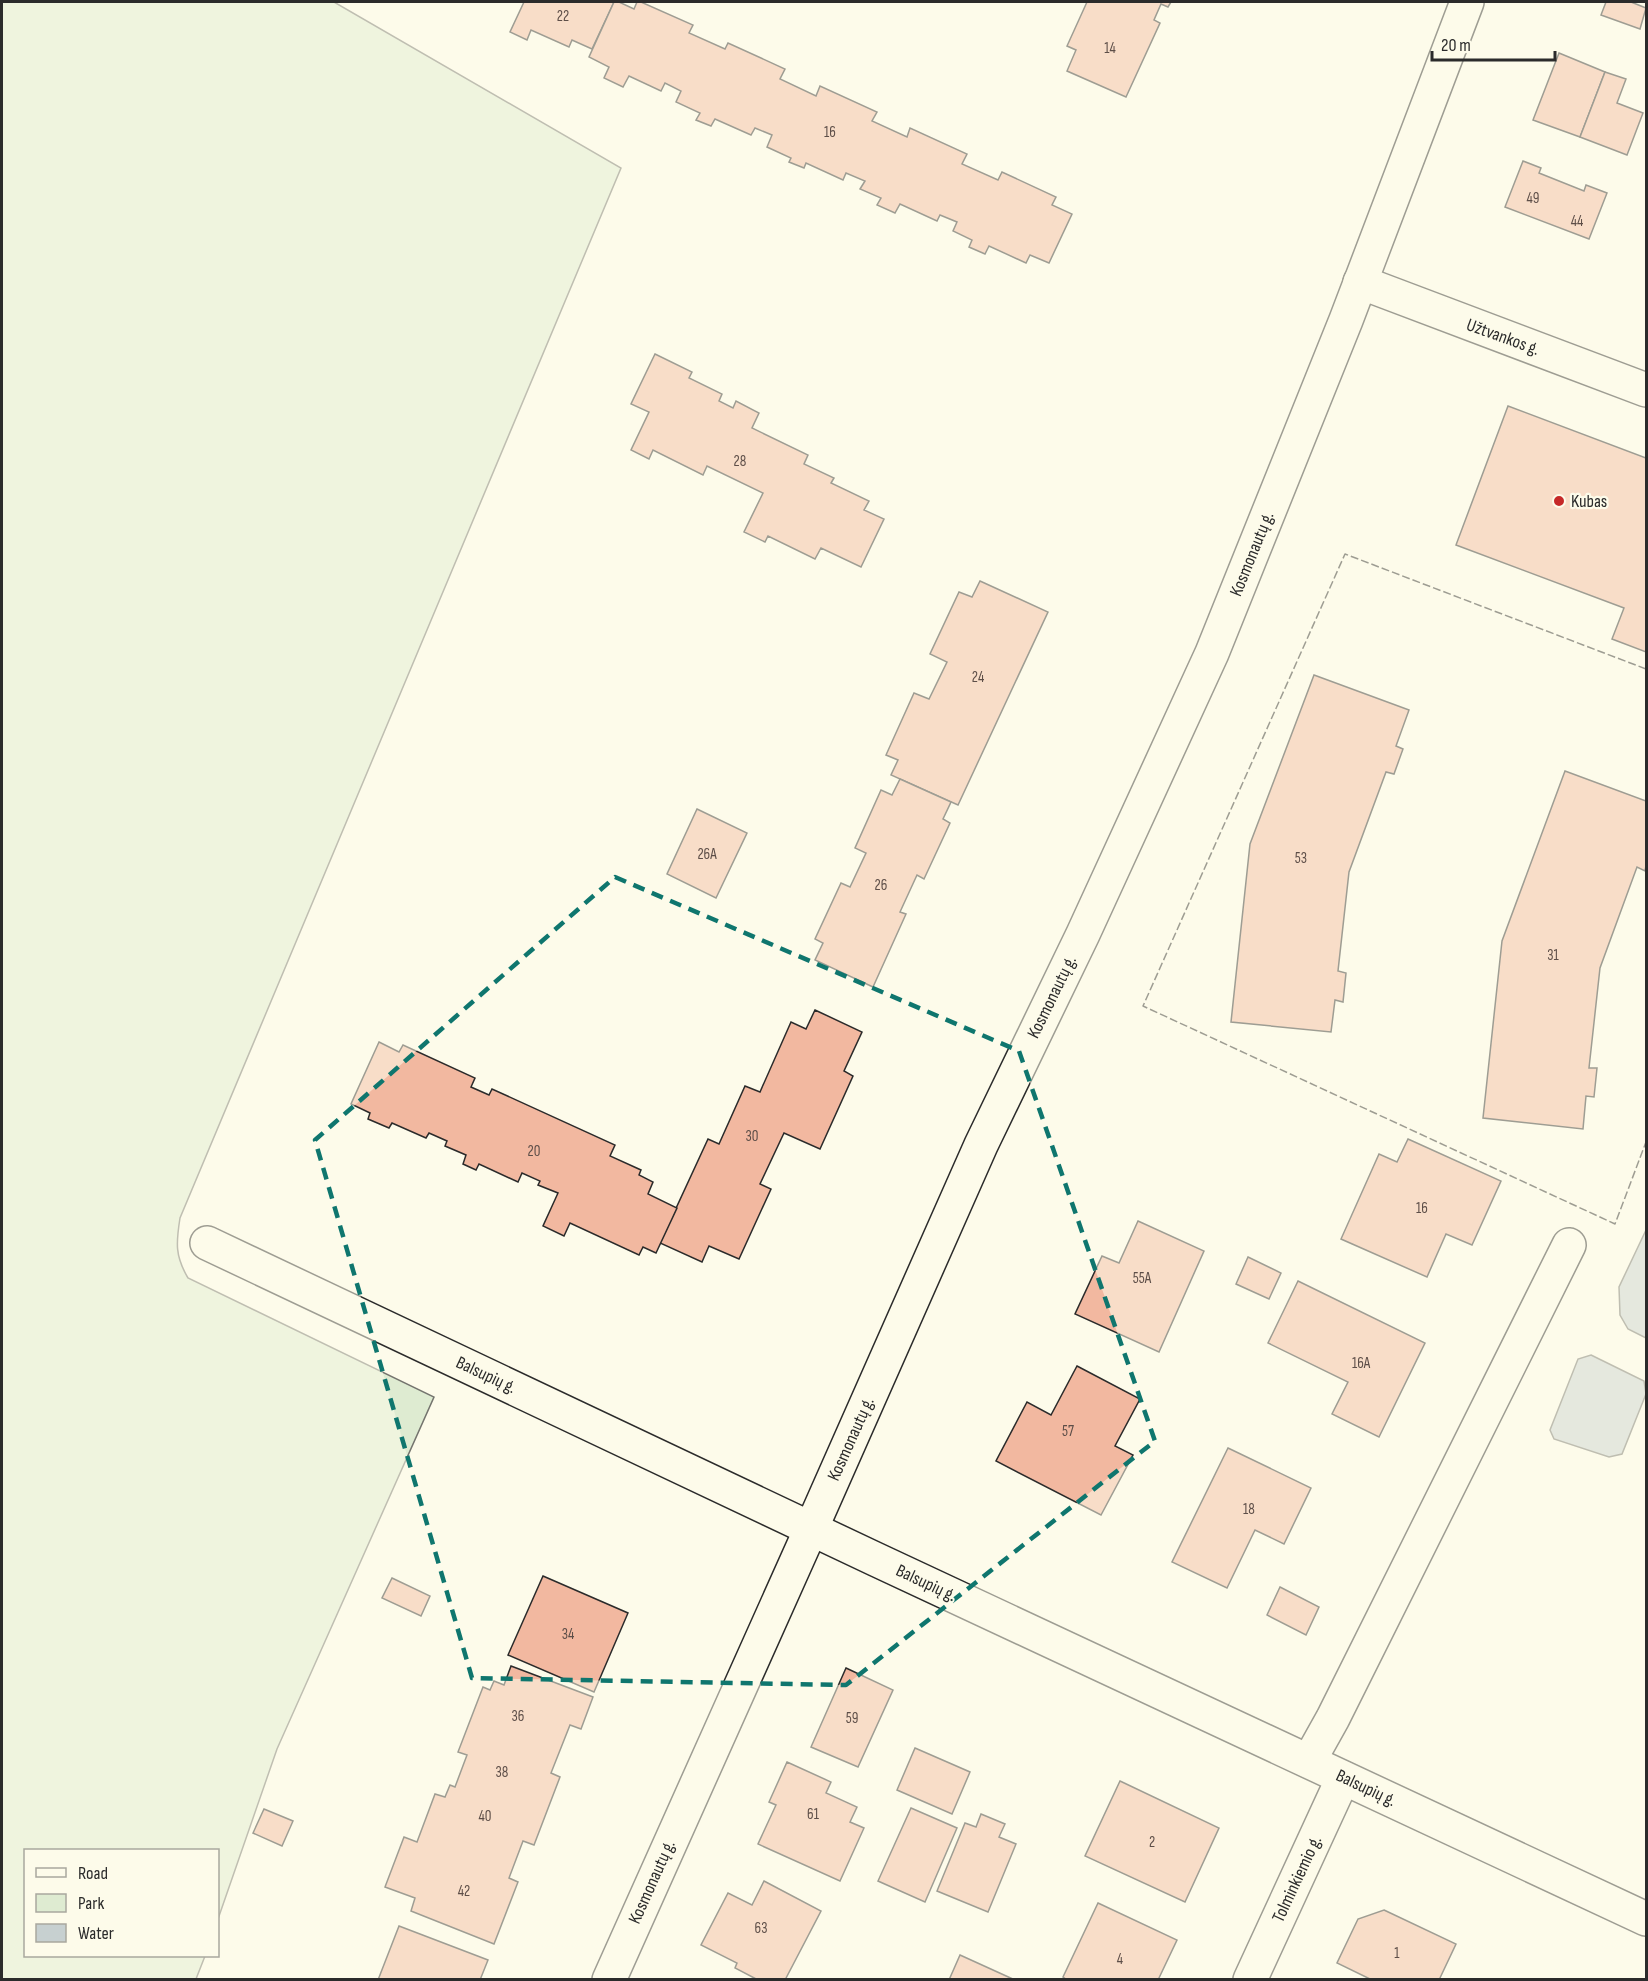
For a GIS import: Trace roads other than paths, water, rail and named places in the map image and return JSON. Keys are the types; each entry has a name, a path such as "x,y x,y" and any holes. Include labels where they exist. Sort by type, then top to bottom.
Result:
{"street":[{"name":"Kosmonautų g.","path":"609,1980 981,1145 1083,934 1212,653 1360,282 1467,2"},
{"name":"Užtvankos g.","path":"1360,282 1647,390"},
{"name":"Balsupių g.","path":"207,1243 811,1529 1647,1919"},
{"path":"1309,1761 1569,1245"},
{"name":"Tolminkiemio g.","path":"1250,1980 1343,1778"}],"water":[{"path":"1646,1230 1646,1338 1628,1329 1620,1315 1619,1287"},
{"path":"1591,1355 1644,1381 1646,1394 1622,1454 1609,1457 1554,1439 1550,1430 1578,1359"}],"place":[{"name":"Kubas","path":"1559,501"}]}
